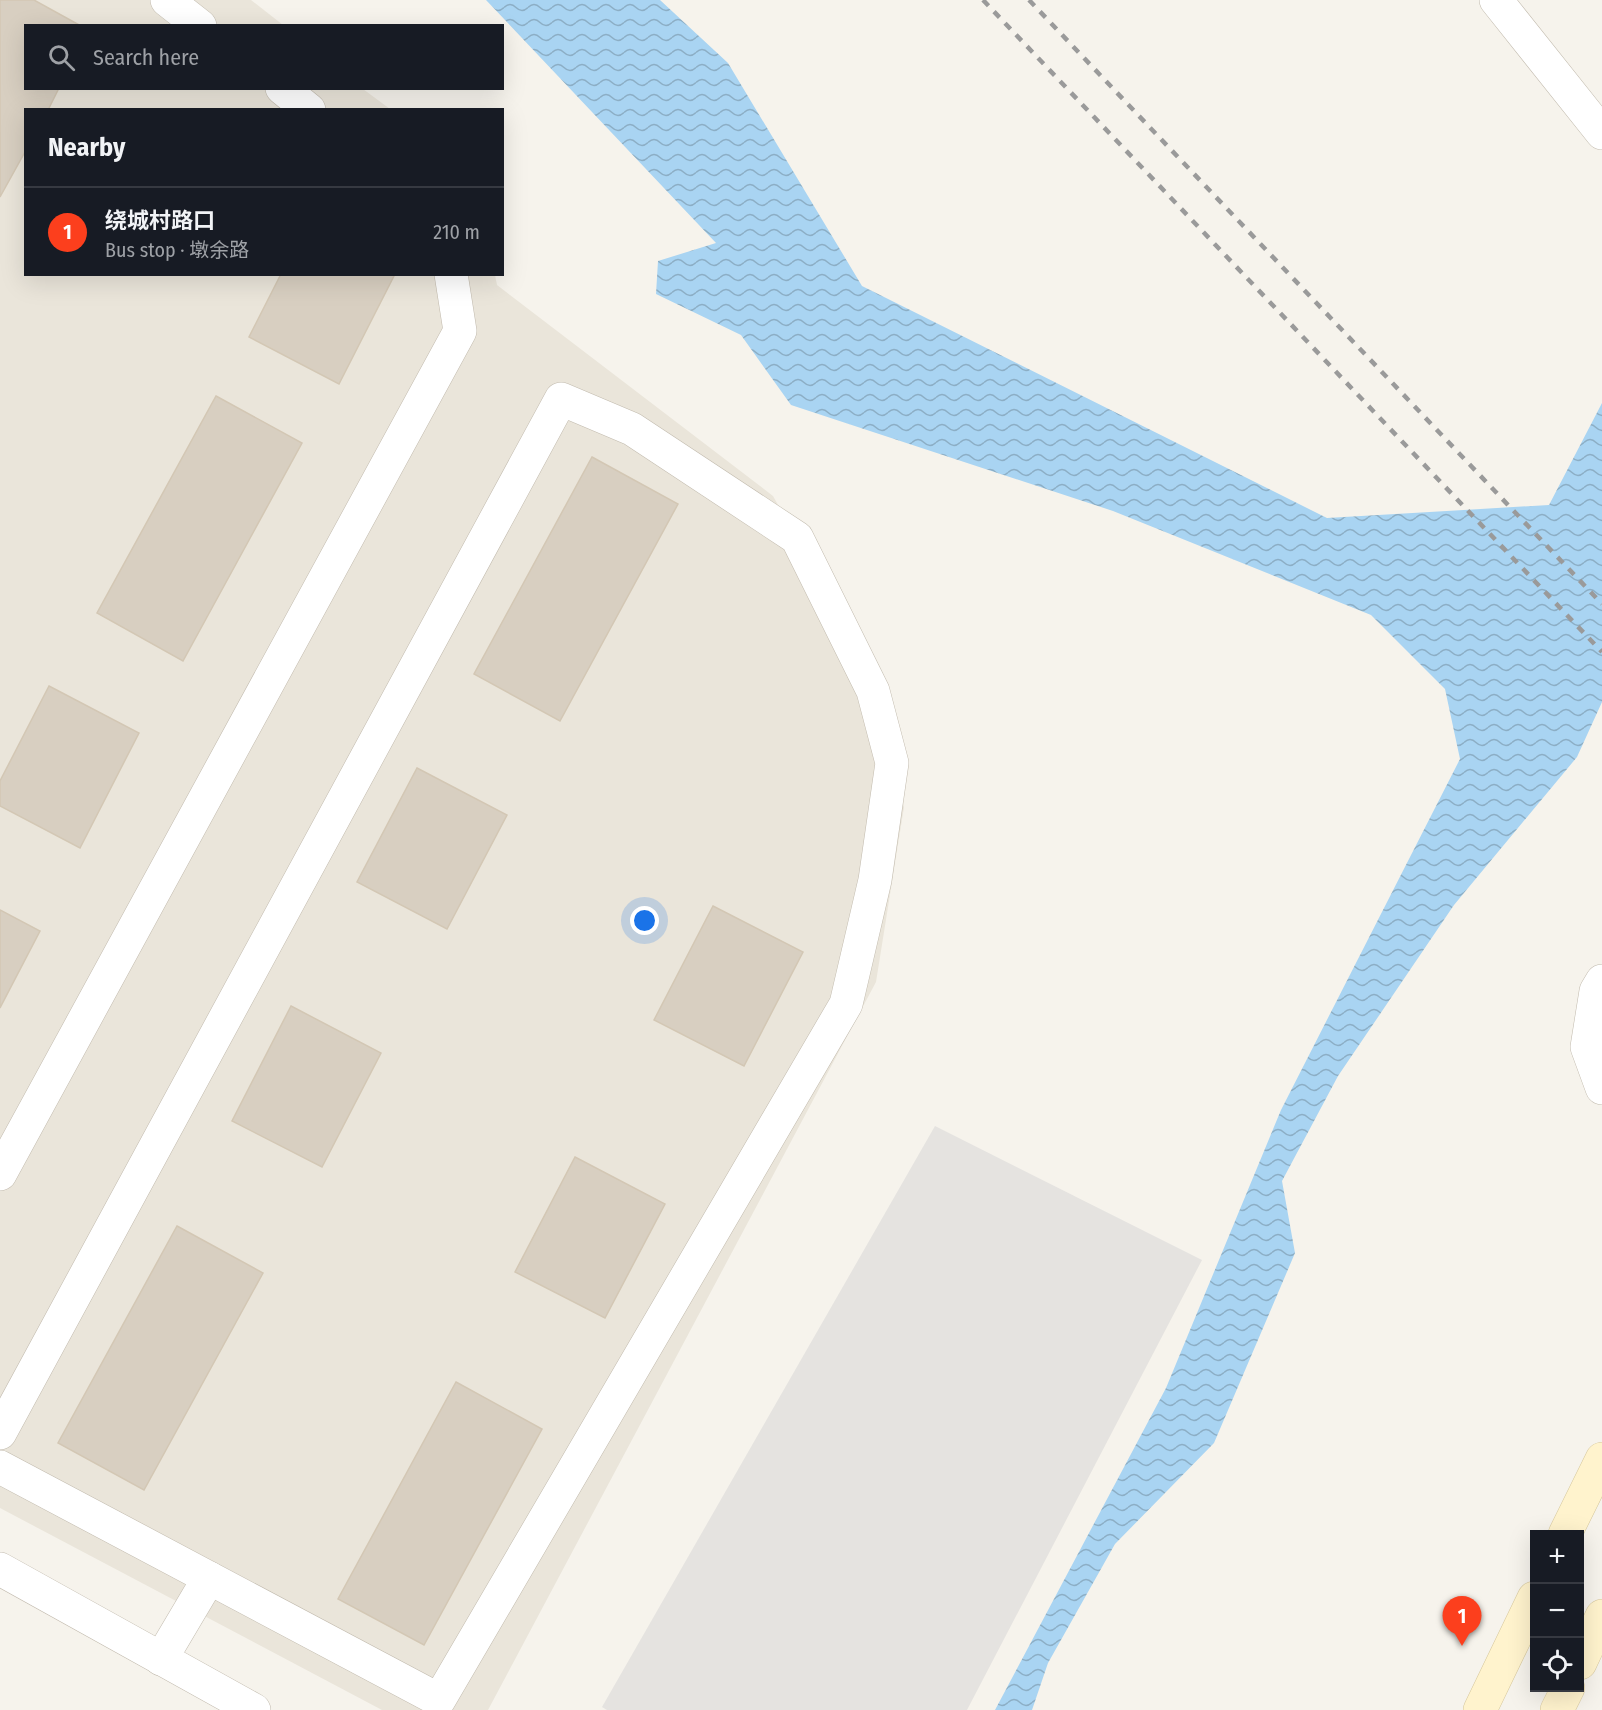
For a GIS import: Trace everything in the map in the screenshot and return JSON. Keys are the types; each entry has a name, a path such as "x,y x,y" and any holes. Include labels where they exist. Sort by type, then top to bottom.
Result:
{"main road":[{"path":"1567,1530 1602,1459"},
{"path":"1480,1710 1530,1606"},
{"path":"1584,1654 1602,1616"},
{"path":"1557,1710 1566,1692"}],"street":[{"path":"167,0 197,24"},
{"path":"1496,0 1602,133"},
{"path":"284,90 307,108"},
{"path":"0,1174 460,331 451,276"},
{"path":"0,1433 561,399 632,429 797,538 873,691 892,763 875,880 846,1004 439,1700 0,1467"},
{"path":"1602,981 1596,991 1587,1047 1602,1088"},
{"path":"0,1569 254,1710"},
{"path":"161,1659 209,1578"}],"shaded area":[{"path":"0,0 251,0 282,24 24,24 24,90 364,90 389,108 24,108 24,276 495,276 497,285 773,496 864,657 904,807 876,982 488,1710 382,1710 0,1508"},
{"path":"935,1126 1202,1260 967,1710 607,1710 602,1707"}],"water":[{"path":"486,0 660,0 728,63 862,286 1327,518 1549,505 1602,403 1602,702 1577,757 1454,905 1338,1076 1282,1181 1295,1253 1214,1443 1115,1544 1048,1663 1032,1710 995,1710 1166,1388 1281,1110 1460,759 1445,689 1371,615 1113,511 791,405 741,335 656,294 658,261 716,243"}],"building":[{"path":"0,0 34,0 77,24 24,24 24,90 58,90 49,108 24,108 24,154 0,197"},
{"path":"280,276 394,276 339,384 249,337"},
{"path":"216,396 302,443 183,661 97,613"},
{"path":"592,457 678,504 560,721 474,674"},
{"path":"49,686 139,733 80,848 0,806 0,781"},
{"path":"417,768 507,815 447,929 357,882"},
{"path":"713,906 803,952 744,1066 654,1020"},
{"path":"0,910 40,931 0,1008"},
{"path":"291,1006 381,1053 322,1167 232,1121"},
{"path":"575,1157 665,1204 605,1318 515,1272"},
{"path":"177,1226 263,1273 144,1490 58,1443"},
{"path":"456,1382 542,1429 424,1645 338,1599"}],"railway":[{"path":"983,0 1602,652"},
{"path":"1029,0 1602,604"}],"place":[{"name":"绕城村路口","path":"1462,1646"}]}
